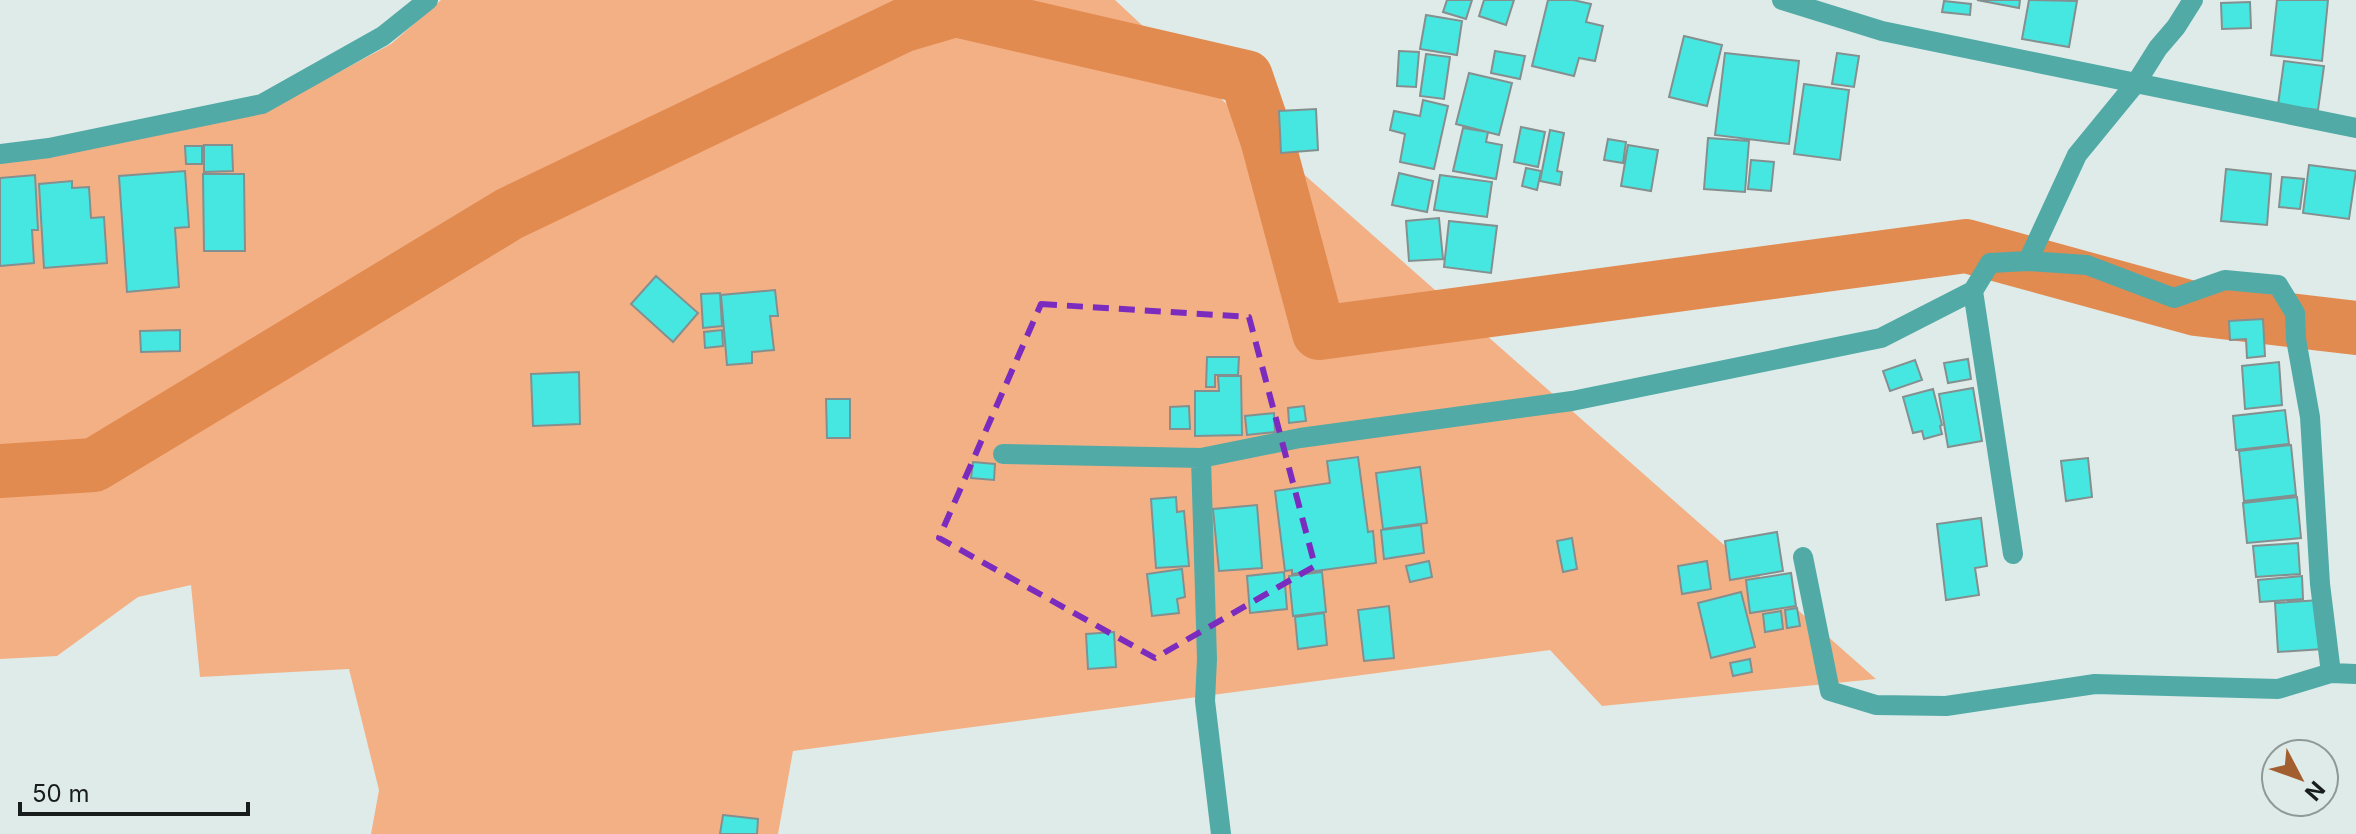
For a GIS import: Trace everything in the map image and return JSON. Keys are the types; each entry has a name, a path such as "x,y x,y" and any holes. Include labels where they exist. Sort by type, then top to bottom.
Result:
{"street":[{"path":"0,154 49,148 262,104 383,36 428,0"},
{"path":"1782,0 1882,31 2356,128"},
{"path":"2028,261 2077,155 2136,83 2193,0"},
{"path":"1003,454 1201,458 1300,438 1572,401 1881,338 1973,291 1990,263 2028,261 2087,265 2174,298 2225,280 2278,285 2295,313 2296,339 2310,417 2320,584 2331,673"},
{"path":"1973,291 2013,554"},
{"path":"1201,458 1207,644 1205,701 1221,834"},
{"path":"1803,557 1830,691 1876,705 1946,706 2095,684 2278,689 2331,673 2356,674"}],"highlighted area":[{"path":"1041,304 1249,317 1315,566 1155,658 939,538"}],"shaded area":[{"path":"441,0 1115,0 1274,148 1876,679 1602,706 1550,650 793,751 778,834 371,834 379,790 349,669 200,677 191,585 138,597 57,656 0,659 0,163 267,111 391,44"}],"building":[{"path":"1447,0 1472,0 1466,19 1443,12"},
{"path":"1484,0 1514,0 1506,25 1479,16"},
{"path":"1548,0 1591,4 1586,22 1603,26 1595,61 1579,58 1574,76 1532,66"},
{"path":"1977,0 2020,0 2019,8"},
{"path":"2029,0 2077,1 2069,47 2022,39"},
{"path":"2277,0 2328,0 2322,61 2271,55"},
{"path":"1944,1 1971,4 1970,15 1942,12"},
{"path":"2250,2 2251,28 2222,29 2221,3"},
{"path":"1426,15 1462,21 1457,55 1420,49"},
{"path":"1684,36 1722,45 1707,106 1669,97"},
{"path":"1399,51 1419,52 1416,87 1397,86"},
{"path":"1495,51 1525,56 1520,79 1491,73"},
{"path":"1725,53 1799,61 1789,144 1715,135"},
{"path":"1837,53 1859,56 1854,87 1832,84"},
{"path":"1426,54 1450,57 1444,99 1420,96"},
{"path":"2284,61 2324,66 2318,110 2278,105"},
{"path":"1469,73 1512,83 1499,135 1456,124"},
{"path":"1804,84 1849,90 1840,160 1794,154"},
{"path":"1423,100 1448,106 1434,169 1400,162 1405,134 1390,130 1394,111 1420,116"},
{"path":"1316,109 1318,150 1281,153 1279,111"},
{"path":"1521,127 1545,132 1538,167 1514,162"},
{"path":"1463,128 1488,132 1486,142 1502,145 1496,179 1453,171"},
{"path":"1550,130 1564,133 1557,171 1562,172 1560,185 1540,181"},
{"path":"1708,138 1749,141 1745,192 1704,189"},
{"path":"1608,139 1626,142 1623,163 1604,160"},
{"path":"204,145 232,145 233,171 204,172"},
{"path":"1628,145 1658,150 1651,191 1621,186"},
{"path":"185,146 202,146 202,164 186,164"},
{"path":"1751,160 1774,162 1771,191 1748,189"},
{"path":"2309,165 2356,171 2349,219 2303,213"},
{"path":"1526,168 1541,171 1537,190 1522,186"},
{"path":"2226,169 2271,174 2267,225 2221,221"},
{"path":"185,171 189,227 175,228 179,287 127,292 119,176"},
{"path":"1399,173 1433,181 1427,212 1392,205"},
{"path":"203,174 244,174 245,251 204,251"},
{"path":"35,175 38,230 32,230 34,263 0,266 0,178"},
{"path":"1440,175 1492,182 1487,217 1434,210"},
{"path":"2282,177 2304,179 2300,209 2279,207"},
{"path":"72,181 72,188 89,187 91,218 104,217 107,263 44,268 39,184"},
{"path":"1439,218 1443,259 1409,261 1406,221"},
{"path":"1449,221 1497,226 1491,273 1444,267"},
{"path":"656,276 698,313 673,342 631,304"},
{"path":"775,290 778,316 770,316 774,350 752,352 752,363 727,365 721,295"},
{"path":"720,293 722,326 703,328 701,294"},
{"path":"2263,319 2265,356 2247,358 2246,339 2230,340 2229,321"},
{"path":"180,330 180,351 141,352 140,331"},
{"path":"722,330 723,346 705,348 704,332"},
{"path":"1207,357 1239,357 1238,375 1215,375 1215,387 1206,387"},
{"path":"1968,359 1971,379 1948,383 1944,363"},
{"path":"1915,360 1922,380 1890,391 1883,371"},
{"path":"2279,362 2282,405 2245,409 2242,366"},
{"path":"579,372 580,424 533,426 531,374"},
{"path":"1218,376 1241,376 1242,435 1195,436 1195,391 1219,391"},
{"path":"1973,388 1982,441 1948,447 1939,394"},
{"path":"1933,389 1942,434 1924,439 1922,431 1913,433 1903,397"},
{"path":"826,399 850,399 850,438 827,438"},
{"path":"1189,406 1190,429 1170,429 1170,407"},
{"path":"1304,406 1306,421 1289,423 1288,408"},
{"path":"2285,410 2289,444 2236,450 2233,416"},
{"path":"1274,413 1275,432 1247,435 1245,416"},
{"path":"2291,445 2296,495 2244,501 2239,451"},
{"path":"1358,457 1368,532 1373,531 1376,563 1292,574 1292,570 1285,571 1275,491 1330,483 1327,461"},
{"path":"2088,458 2092,497 2066,501 2061,461"},
{"path":"973,462 995,464 994,480 971,478"},
{"path":"1420,467 1427,523 1383,529 1376,473"},
{"path":"1176,497 1177,512 1184,511 1189,566 1156,568 1151,499"},
{"path":"2297,497 2301,538 2247,543 2243,503"},
{"path":"1257,505 1262,568 1219,571 1213,509"},
{"path":"1981,518 1987,566 1975,568 1979,595 1946,600 1937,524"},
{"path":"1421,525 1424,553 1384,559 1381,530"},
{"path":"1777,532 1783,571 1730,580 1725,541"},
{"path":"1572,538 1577,569 1563,572 1557,541"},
{"path":"2298,543 2300,574 2256,577 2253,546"},
{"path":"1429,561 1432,577 1410,582 1406,566"},
{"path":"1707,561 1711,589 1682,594 1678,566"},
{"path":"1182,569 1185,597 1177,599 1179,613 1152,616 1147,574"},
{"path":"1284,572 1287,609 1250,613 1247,576"},
{"path":"1322,572 1326,612 1293,616 1289,576"},
{"path":"1791,573 1796,606 1750,613 1746,580"},
{"path":"2302,576 2303,599 2260,602 2258,580"},
{"path":"1741,592 1755,647 1711,658 1698,603"},
{"path":"2320,600 2323,649 2278,652 2275,603"},
{"path":"1389,606 1394,658 1364,661 1358,610"},
{"path":"1797,608 1800,626 1787,628 1785,610"},
{"path":"1781,611 1783,629 1765,632 1763,614"},
{"path":"1324,613 1327,645 1298,649 1295,617"},
{"path":"1114,632 1116,667 1088,669 1086,634"},
{"path":"1750,659 1752,672 1733,676 1730,663"},
{"path":"723,815 758,819 757,834 720,834"}],"waterway":[{"path":"0,471 94,465 509,214 904,25 955,10 1246,77 1267,139 1319,333 1966,246 2196,309 2356,328"}]}
